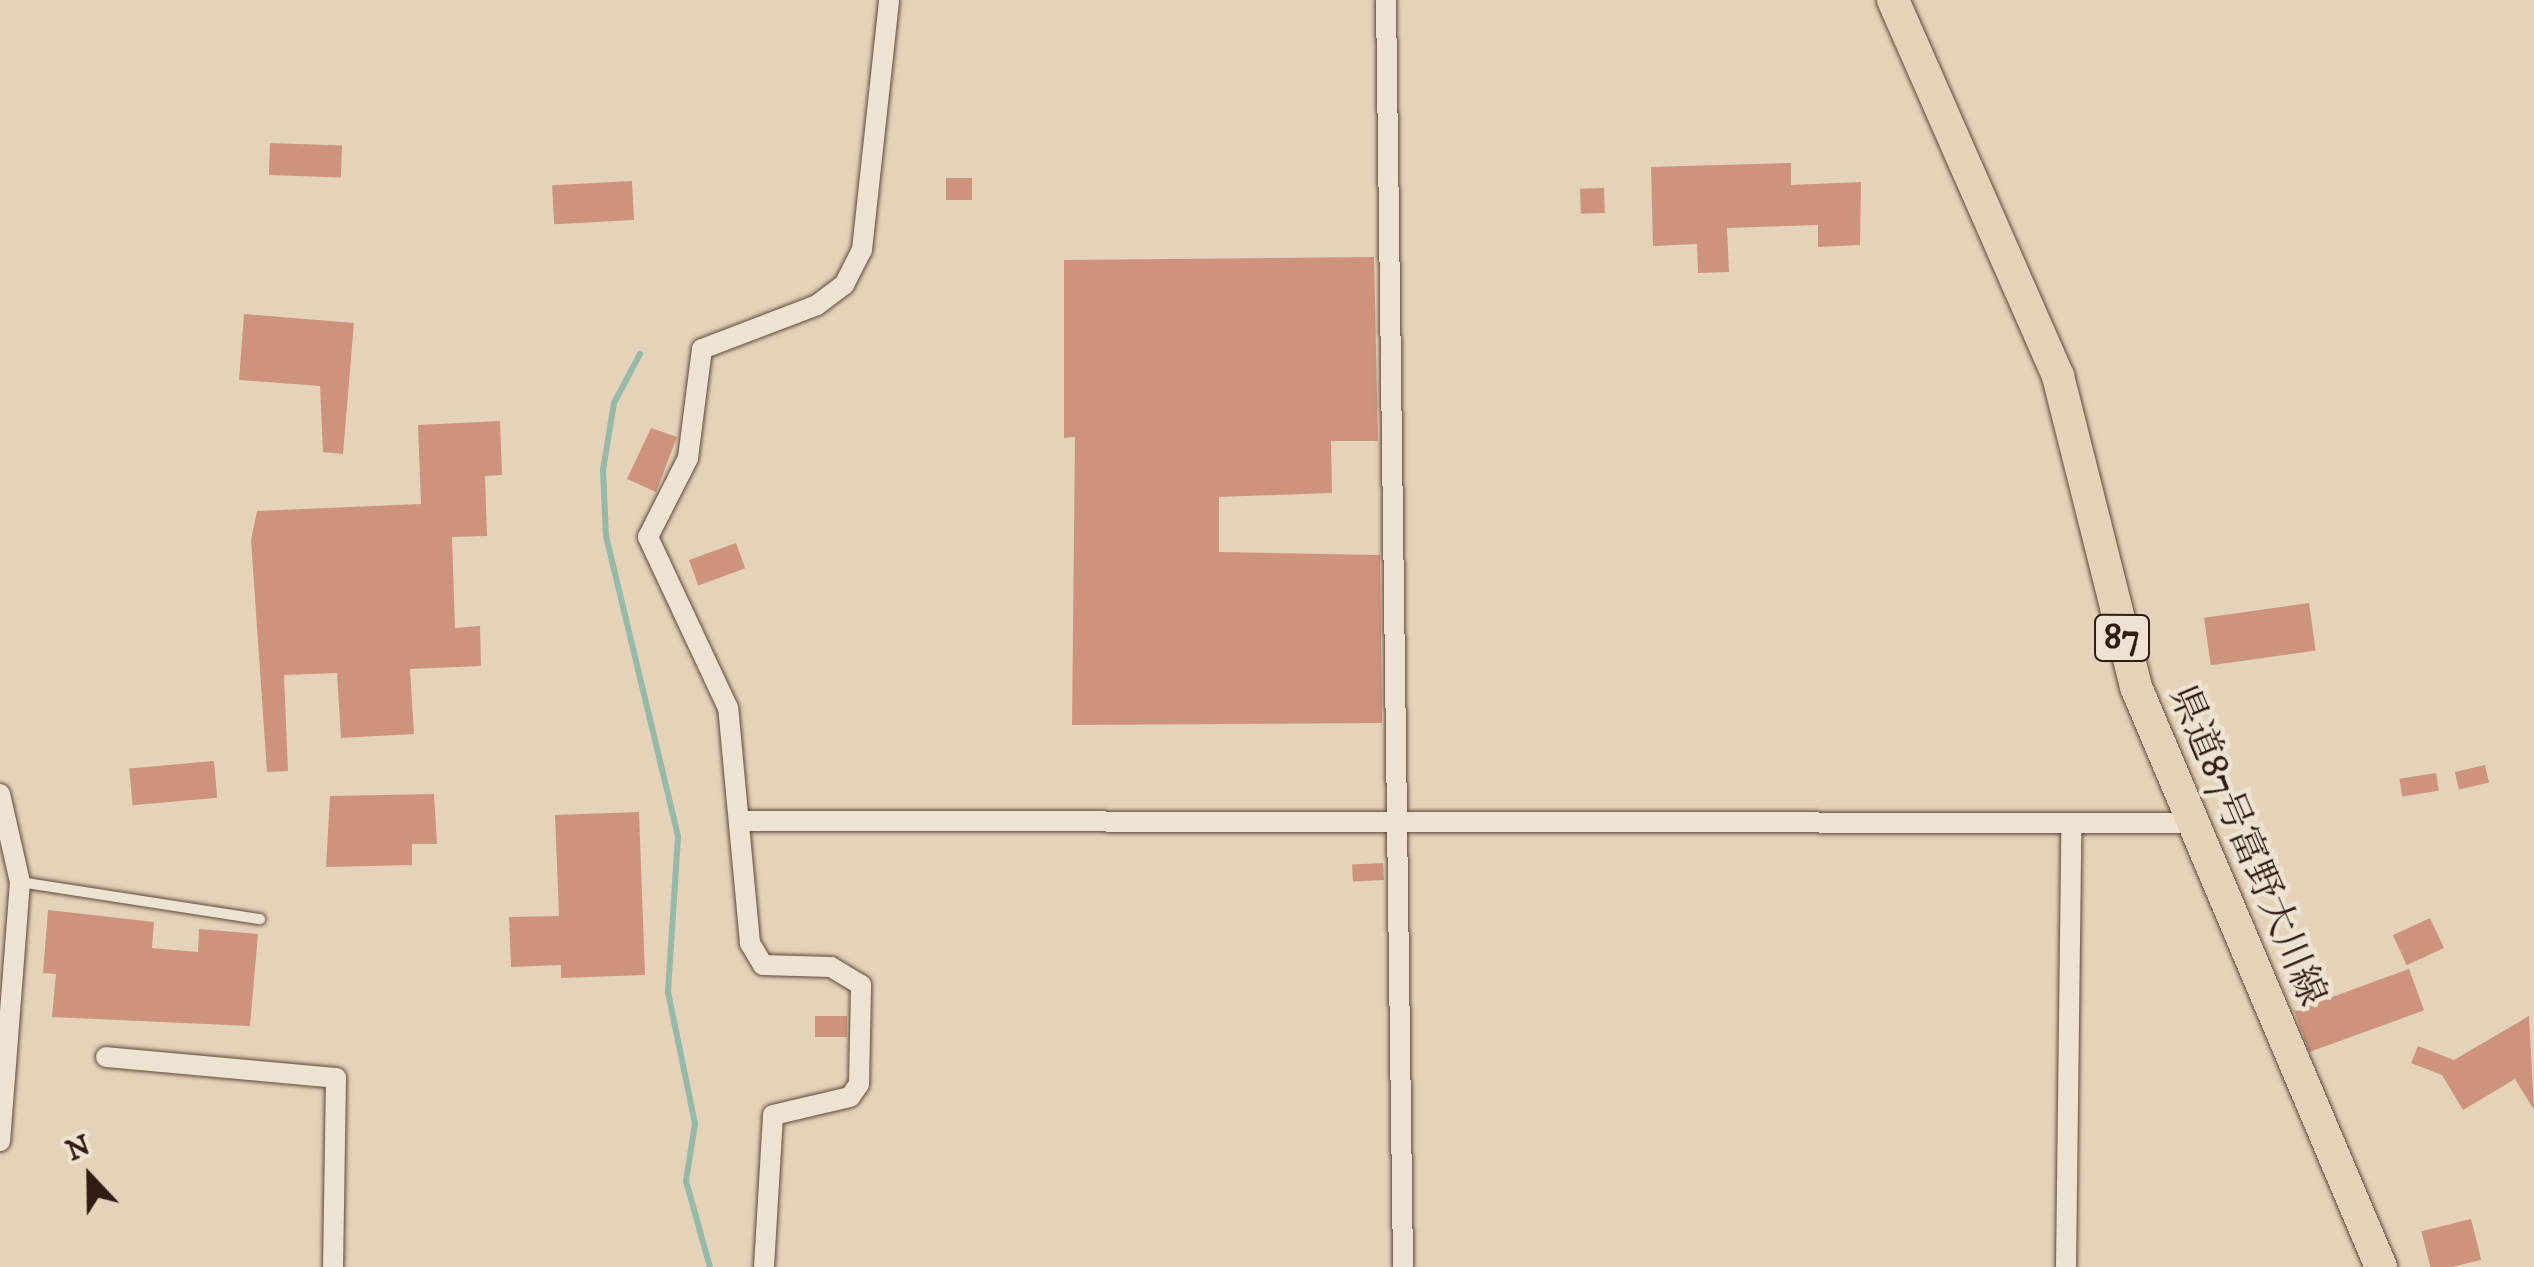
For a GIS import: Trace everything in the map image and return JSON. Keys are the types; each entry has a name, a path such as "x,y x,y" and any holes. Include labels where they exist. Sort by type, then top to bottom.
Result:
{"main road":[{"name":"県道87号富野大川線","path":"1893,0 2058,376 2136,687 2380,1267"}],"street":[{"path":"764,1267 773,1116 850,1097 859,1084 861,984 831,967 763,965 745,920 742,821 728,708 648,537 688,458 702,349 817,305 844,284 862,250 889,0"},
{"path":"1386,0 1403,1267"},
{"path":"0,794 20,882 8,906 0,1141"},
{"path":"742,821 2071,827 2190,823"},
{"path":"2066,1267 2071,827"},
{"path":"106,1057 336,1078 333,1267"}],"lane":[{"path":"20,882 260,919"}],"building":[{"path":"270,143 342,146 341,177 269,175"},
{"path":"1791,163 1791,185 1861,182 1860,245 1818,247 1818,225 1727,228 1729,272 1698,273 1697,244 1653,246 1651,167"},
{"path":"946,178 972,178 972,200 946,200"},
{"path":"632,181 634,220 554,224 552,185"},
{"path":"1604,188 1605,213 1581,214 1580,189"},
{"path":"1374,257 1378,441 1331,441 1332,493 1219,497 1219,552 1380,555 1382,723 1072,725 1075,437 1064,438 1064,260"},
{"path":"244,314 354,323 343,454 323,452 320,386 239,380"},
{"path":"500,421 502,475 485,476 487,536 452,537 455,628 480,626 481,666 410,669 414,734 341,738 337,673 284,675 288,771 267,772 251,540 257,511 421,504 418,425"},
{"path":"651,428 677,437 656,492 627,479"},
{"path":"736,543 745,568 698,585 689,560"},
{"path":"2309,603 2316,651 2211,665 2204,618"},
{"path":"214,761 217,798 133,805 129,768"},
{"path":"2485,765 2489,783 2459,790 2455,772"},
{"path":"2436,773 2439,791 2402,797 2399,779"},
{"path":"434,794 437,844 412,844 412,865 326,867 330,796"},
{"path":"639,812 645,975 561,978 561,965 511,967 509,917 559,916 555,815"},
{"path":"1383,863 1384,880 1353,882 1352,865"},
{"path":"48,910 154,922 152,948 198,952 199,929 258,934 250,1026 52,1017 56,974 43,973"},
{"path":"2430,918 2444,948 2407,965 2393,935"},
{"path":"2409,969 2424,1010 2309,1052 2294,1011"},
{"path":"815,1016 847,1016 847,1037 815,1037"},
{"path":"2529,1016 2534,1110 2515,1079 2463,1110 2442,1075 2411,1063 2418,1046 2454,1060"},
{"path":"2471,1219 2481,1260 2452,1267 2430,1267 2422,1231"}],"waterway":[{"path":"640,354 614,403 603,470 606,536 678,837 668,992 695,1124 686,1181 710,1267"}]}
